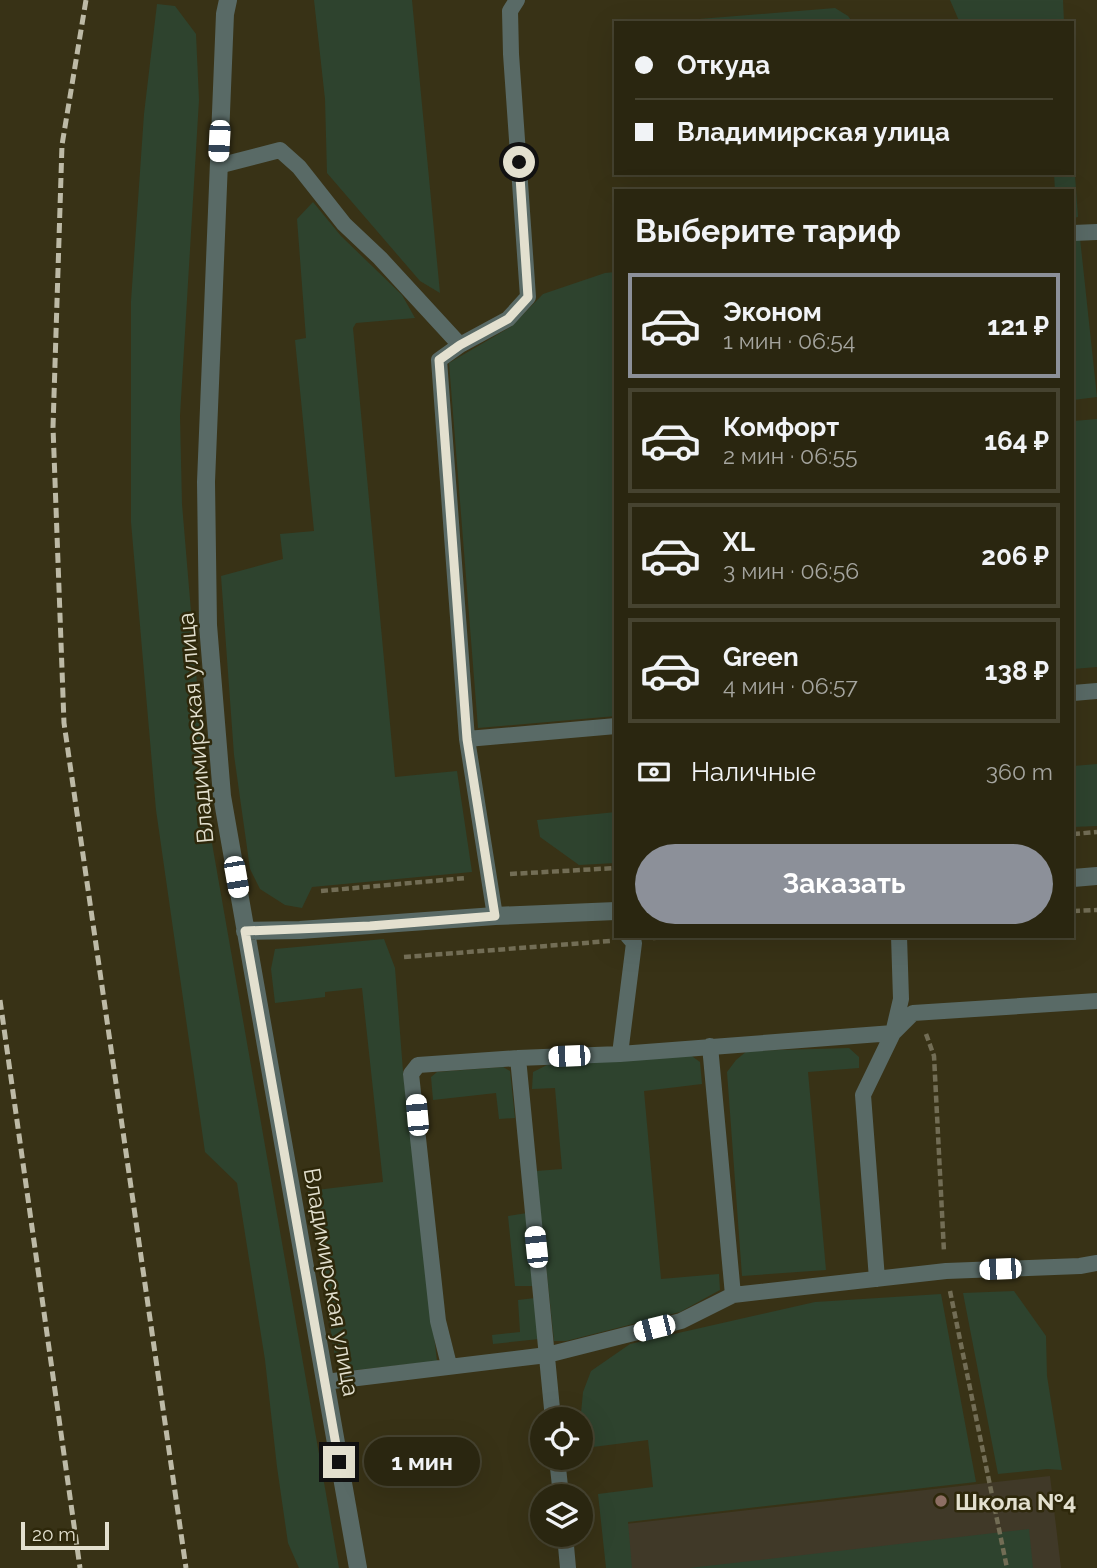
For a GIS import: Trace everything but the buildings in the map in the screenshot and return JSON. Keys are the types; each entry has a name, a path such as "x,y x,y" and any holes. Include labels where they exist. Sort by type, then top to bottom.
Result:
{"street":[{"name":"Владимирская улица","path":"228,0 225,14 218,166 206,482 208,625 222,796 358,1568"},
{"path":"1074,878 1097,876"},
{"path":"245,931 358,927 495,916 613,915"}],"lane":[{"path":"495,916 467,739 439,360 460,345 508,319 528,297 511,54 510,11 517,0"},
{"path":"218,166 280,150 299,167 344,224 380,258 460,345"},
{"path":"1074,233 1097,232"},
{"path":"1074,693 1097,691"},
{"path":"467,739 614,726"},
{"path":"620,1054 634,943 625,938"},
{"path":"877,1279 863,1095 893,1033 901,999 900,938"},
{"path":"449,1365 438,1321 411,1074 418,1065 620,1054 893,1033 913,1013 1097,1001"},
{"path":"710,1046 733,1295"},
{"path":"517,1058 552,1407"},
{"path":"325,1382 547,1355 681,1321 733,1295 946,1271 1097,1263"},
{"path":"566,1547 568,1568"}],"path":[{"path":"1074,834 1097,832"},
{"path":"1074,911 1097,910"},
{"path":"404,957 625,938"}],"shaded area":[{"name":"Школа №4","path":"1050,1476 1061,1568 613,1568 608,1526"}],"green space":[{"path":"314,0 412,0 440,293 420,281 327,173 325,99"},
{"path":"950,0 1063,0 1064,21 959,21"},
{"path":"157,4 175,6 196,34 199,100 180,416 182,504 209,826 339,1568 299,1568 288,1543 265,1360 237,1183 205,1152 156,810 131,522 131,301 144,114"},
{"path":"835,8 852,21 675,21"},
{"path":"1074,161 1078,217 1074,218 1074,189 1055,189 1054,175 1074,175"},
{"path":"313,202 341,236 402,295 415,318 356,323 353,328 395,777 457,771 472,872 312,887 302,908 285,905 260,889 250,869 234,755 221,576 283,559 280,534 314,531 295,340 306,338 297,219"},
{"path":"1080,238 1097,397 1074,400 1074,239"},
{"path":"614,272 614,716 478,728 449,363 512,326 543,294"},
{"path":"1097,419 1097,667 1074,669 1074,421"},
{"path":"1097,764 1097,826 1074,827 1074,766"},
{"path":"614,812 614,863 579,865 540,837 537,820"},
{"path":"384,939 395,968 403,1071 437,1361 347,1371 336,1363 308,1191 383,1182 362,988 325,992 325,997 275,1003 271,969 275,949"},
{"path":"849,1048 859,1057 859,1068 808,1072 826,1270 742,1276 727,1072 747,1051"},
{"path":"689,1054 700,1062 702,1084 644,1091 661,1279 719,1274 720,1290 680,1312 566,1341 554,1341 536,1171 562,1169 555,1088 532,1089 533,1072 547,1065"},
{"path":"503,1067 510,1071 515,1118 499,1119 496,1093 433,1100 431,1077 437,1072"},
{"path":"527,1213 533,1286 515,1286 508,1216"},
{"path":"1014,1291 1046,1336 1047,1376 1062,1470 998,1474 963,1293"},
{"path":"941,1294 976,1482 628,1522 632,1568 606,1568 598,1494 653,1487 648,1440 593,1447 593,1407 582,1407 583,1392 591,1371 630,1344 815,1302"},
{"path":"535,1298 539,1339 493,1344 492,1335 520,1332 518,1300"},
{"path":"1029,1529 1033,1568 689,1568"}],"railway":[{"path":"86,0 62,145 53,427 64,723 186,1568"},
{"path":"0,1000 80,1568"}],"place":[{"name":"Школа №4","path":"941,1501"}],"route":[{"path":"339,1462 245,931 370,926 495,916 467,739 439,360 460,345 508,319 528,297 519,162"}]}
